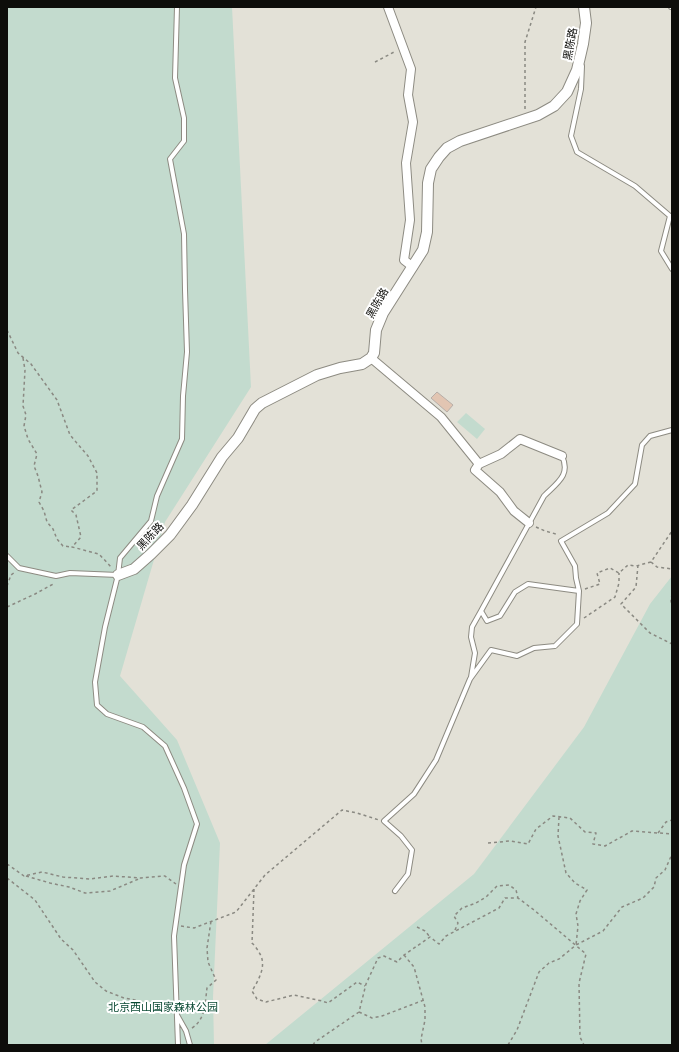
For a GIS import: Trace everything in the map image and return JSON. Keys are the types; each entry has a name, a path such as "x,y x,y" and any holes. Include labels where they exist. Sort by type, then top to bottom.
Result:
{"street":[{"path":"388,7 411,69 408,95 412,122 406,163 410,220 404,260 413,267"},
{"name":"黑陈路","path":"118,575 134,569 170,535 192,505 222,457 238,438 254,409 262,403 317,375 340,368 362,364 371,358 374,353 376,330 383,313 423,250 426,232 428,183 431,169 447,148 460,141 525,120 554,106 567,92 577,70 586,23 584,7"},
{"path":"371,358 441,418 479,464"},
{"path":"529,523 514,511 500,492 475,470 479,464 501,454 520,439 562,456"}],"lane":[{"path":"177,7 174,78 184,118 184,141 170,159 184,234 188,352 183,396 182,439 157,496 151,521 120,558 118,575 105,627 95,682 97,705 107,714 144,727 166,746 184,788 197,824 184,865 174,936 178,1045"},
{"path":"583,44 581,89 571,136 577,152 635,186 670,216 662,251 672,269"},
{"path":"470,679 491,650 517,656 534,648 555,646 577,624 579,591 575,566 560,541 608,513 635,484 642,445 650,436 672,430"},
{"path":"395,891 408,874 412,850 401,836 384,821 414,794 436,760 470,679 475,652 471,637 472,627 544,496 559,481 565,472 565,461 562,456"},
{"path":"7,556 19,568 56,576 70,573 118,575"},
{"path":"481,611 487,621 500,616 515,592 528,584 579,591"},
{"path":"176,1013 186,1031 190,1045"}],"path":[{"path":"525,120 525,42 536,7"},
{"path":"375,62 403,47"},
{"path":"7,330 18,353 31,364 57,400 70,435 88,456 97,473 97,491 71,510 76,515 81,537 72,548"},
{"path":"23,357 25,370 23,406 26,416 24,426 28,439 37,454 34,466 42,492 39,502 44,511 46,522 53,529 57,539 63,546 99,554 118,575"},
{"path":"529,523 545,531 556,534 560,541"},
{"path":"619,572 628,565 638,565 651,562 672,531"},
{"path":"668,538 672,539"},
{"path":"651,562 657,567 672,569"},
{"path":"638,565 636,587 621,604 650,632 672,644"},
{"path":"7,586 12,575 19,568"},
{"path":"579,591 600,584 597,572 610,568 619,572"},
{"path":"577,624 589,613 615,597 619,583 619,572"},
{"path":"7,607 56,582"},
{"path":"672,594 672,605"},
{"path":"176,925 194,928 236,912 265,876 342,810 384,821"},
{"path":"488,843 510,841 528,844 536,829 553,816 570,818 585,832 596,833 593,844 605,846 632,831 672,834"},
{"path":"559,817 558,836 566,873 575,883 587,890 580,901 576,914 578,926 576,944"},
{"path":"658,833 666,822 672,820"},
{"path":"508,1045 518,1030 539,972 549,962 559,959 576,944 603,931 622,907 643,898 654,887 656,878 664,870 672,854"},
{"path":"7,864 24,876 69,887 85,893 110,891 141,878"},
{"path":"24,876 42,872 63,877 90,879 113,876 141,878 165,876 181,887"},
{"path":"7,878 35,900 61,939 73,950 95,982 106,991 124,998 156,1004 170,1002 176,1013"},
{"path":"455,931 458,923 454,916 462,908 476,903 486,897 497,886 509,885 516,890 518,898 576,944 586,954 579,982 580,1037 584,1045"},
{"path":"254,889 252,943 261,954 262,962 260,976 252,991 257,999 266,1002 294,995 328,1003 357,982 365,986"},
{"path":"417,927 425,931 439,944 446,936 498,908 505,898 518,898"},
{"path":"186,1031 196,1026 204,1013 207,988 216,980 208,962 207,948 211,921"},
{"path":"313,1045 315,1042 359,1012 365,986 378,958 384,956 397,962 404,955 430,937"},
{"path":"404,955 414,967 426,1007 421,1039 422,1045"},
{"path":"359,1012 372,1018 382,1016 424,1000"}],"green space":[{"name":"北京西山国家森林公园","path":"7,7 232,7 251,387 165,522 120,676 177,740 220,843 213,997 214,1045 7,1045"},
{"path":"466,413 485,429 477,439 457,422"},
{"path":"672,576 672,1045 265,1045 474,874 584,727 650,604"}],"building":[{"path":"437,392 453,405 447,412 431,398"}]}
